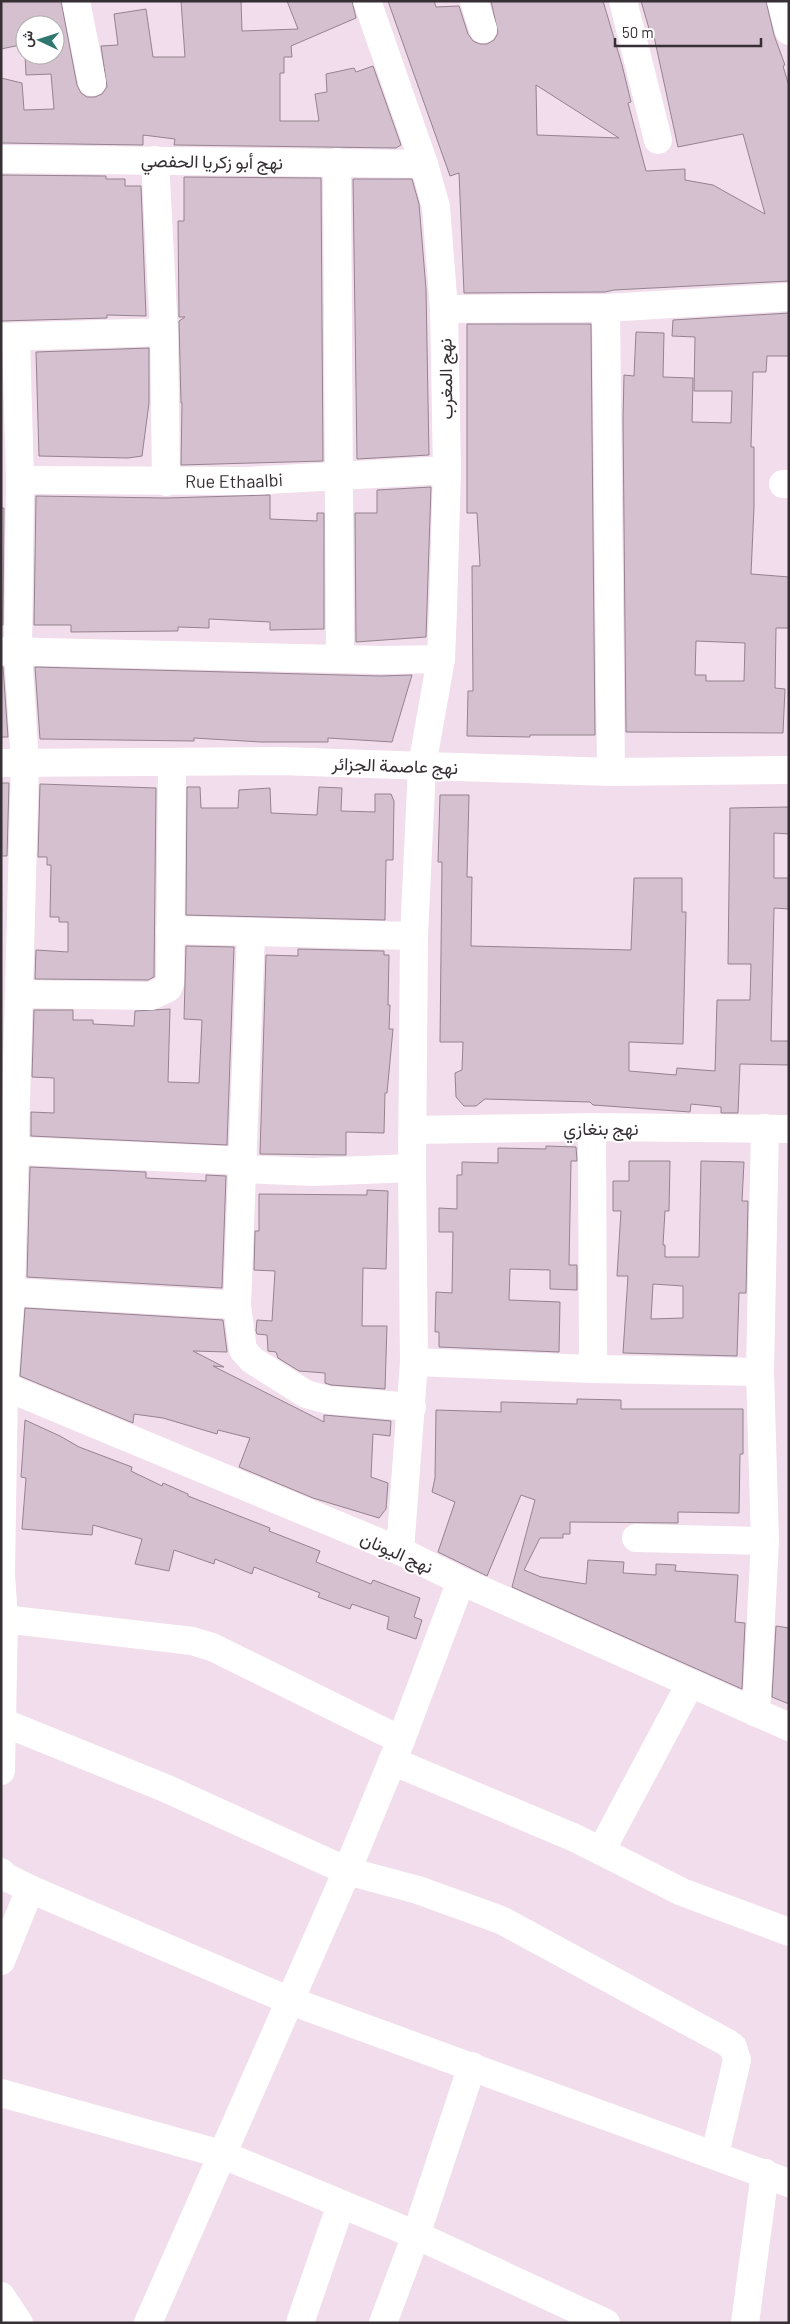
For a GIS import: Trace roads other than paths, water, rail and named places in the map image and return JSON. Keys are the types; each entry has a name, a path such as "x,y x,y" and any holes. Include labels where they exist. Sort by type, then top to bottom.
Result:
{"street":[{"path":"76,1 92,82"},
{"name":"نهج المغرب","path":"367,1 424,164 436,206 444,309 447,470 441,659 422,766 414,936 412,1168 414,1362 400,1551"},
{"path":"474,1 483,29"},
{"path":"623,1 658,140"},
{"path":"781,1 789,32"},
{"name":"نهج أبو زكريا الحفصي","path":"1,159 424,164"},
{"path":"156,160 164,332 166,482"},
{"path":"337,162 340,658"},
{"path":"444,309 606,308 789,297"},
{"path":"606,308 611,772"},
{"path":"1,1771 4,1619 1,1574 2,1386 11,1292 9,1150 19,994 10,651 20,480 9,337 164,332"},
{"name":"Rue Ethaalbi","path":"20,480 166,482 340,478 447,470"},
{"path":"10,651 441,659"},
{"name":"نهج عاصمة الجزائر","path":"13,764 278,761 611,772 789,770"},
{"path":"19,994 151,996 168,988 170,983 172,762"},
{"path":"170,930 414,936"},
{"path":"250,933 237,1305 243,1350 252,1360 306,1394 328,1400 412,1407"},
{"path":"592,1128 593,1369"},
{"path":"756,1713 765,1540 760,1372 777,1128"},
{"name":"نهج بنغازي","path":"413,1130 777,1128"},
{"path":"9,1150 243,1165 313,1172 412,1168"},
{"path":"11,1292 237,1305"},
{"path":"414,1362 593,1369 760,1372"},
{"name":"نهج اليونان","path":"2,1386 400,1551 461,1582 789,1727"},
{"path":"636,1538 765,1540"},
{"path":"148,2323 288,2000 347,1871 396,1751 461,1582"},
{"path":"4,1619 192,1640 212,1647 396,1751 682,1892 789,1932"},
{"path":"601,1851 690,1684"},
{"path":"2,1722 165,1788 347,1871 418,1890 501,1920 726,2042 732,2047 737,2060 715,2154"},
{"path":"1,1872 4,1876 30,1889 288,2000 777,2178 745,2323"},
{"path":"1,1961 30,1889"},
{"path":"384,2323 416,2235 472,2066"},
{"path":"1,2092 221,2154 416,2235 606,2323"},
{"path":"300,2323 341,2204"},
{"path":"1,2296 19,2323"}]}
